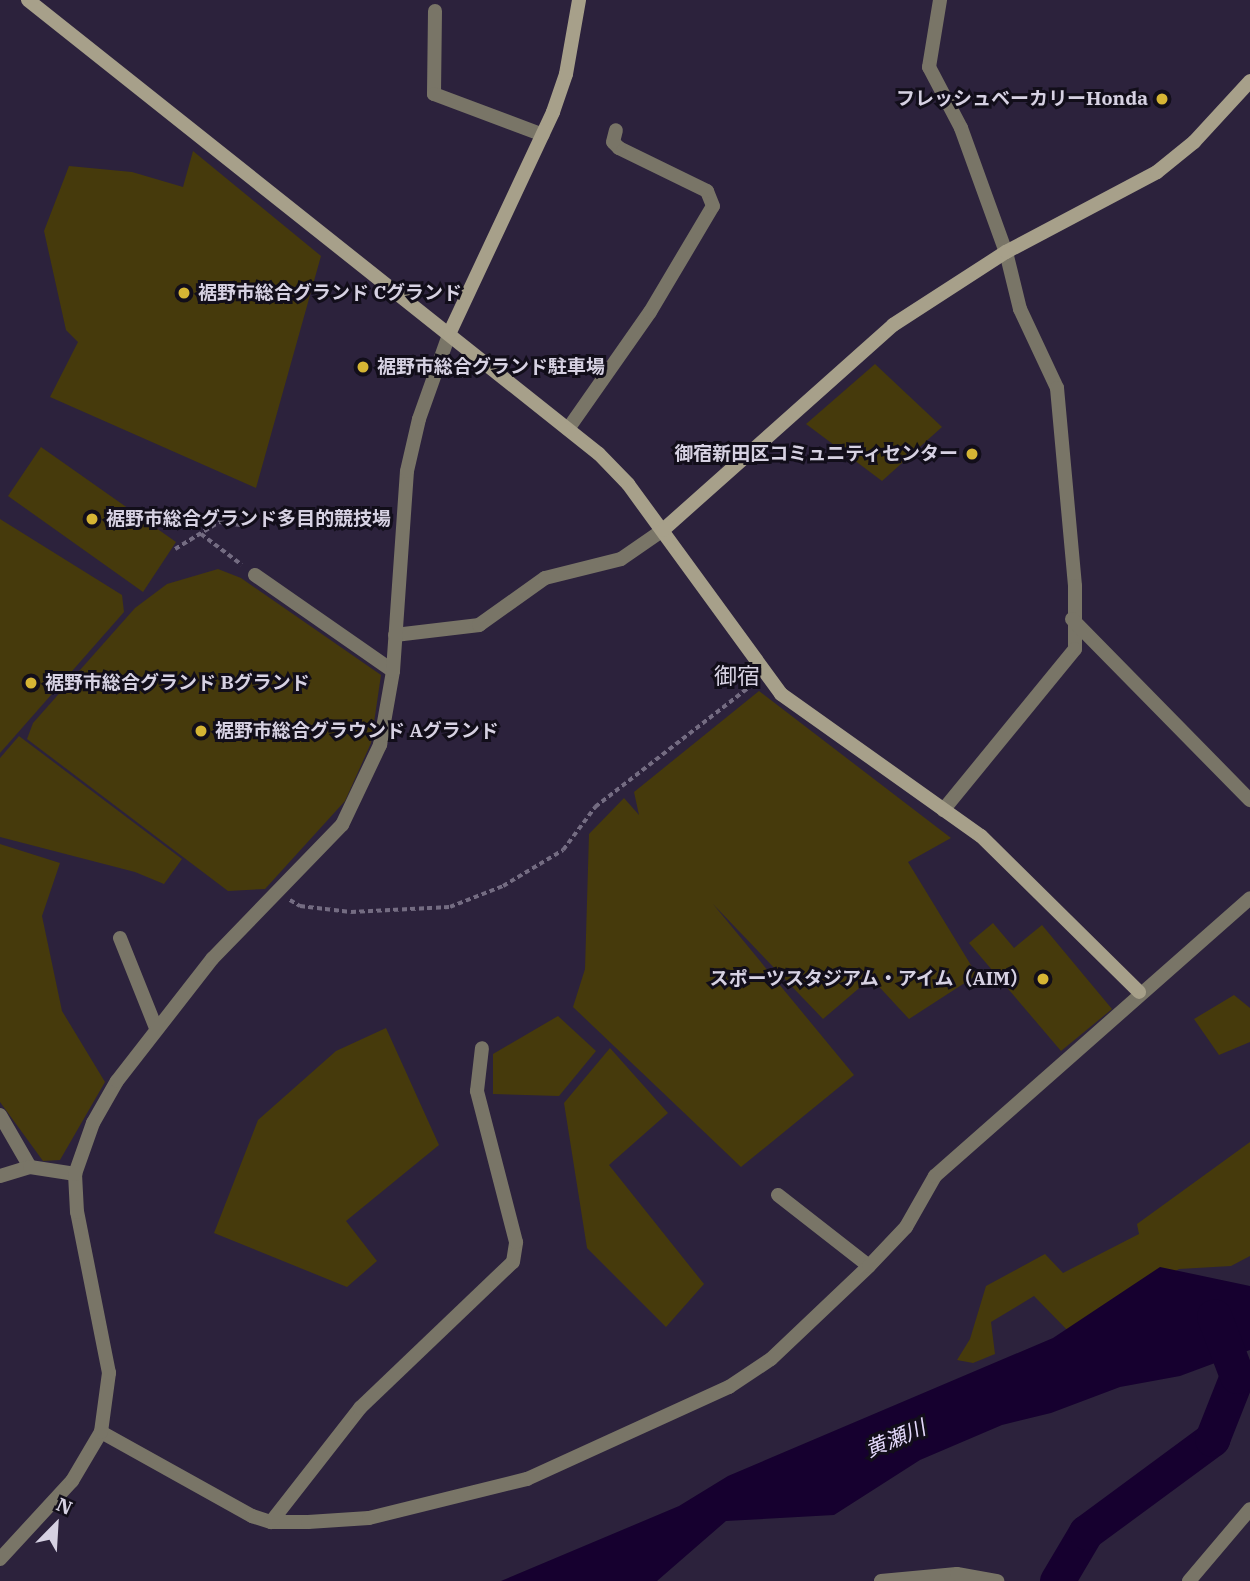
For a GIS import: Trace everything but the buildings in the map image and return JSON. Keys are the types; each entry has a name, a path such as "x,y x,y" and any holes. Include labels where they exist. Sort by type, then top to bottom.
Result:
{"street":[{"path":"28,0 450,332 568,429 628,484 781,694 1001,853 1139,992"},
{"path":"0,1559 72,1481 101,1432 109,1373 93,1277 76,1212 75,1174 93,1123 156,1028 276,891 342,825 361,792 380,745 393,671 407,471 419,419 450,332 543,135 566,74 579,0"},
{"path":"940,0 929,67 961,128 1006,252 1020,309 1057,388 1073,543 1072,619 1075,649 943,810"},
{"path":"435,11 434,94 543,135"},
{"path":"396,635 480,625 545,578 621,559 663,530 893,326 1006,252 1157,172 1194,142 1250,81"},
{"path":"568,429 650,312 713,206 708,191 619,148 613,142 616,130"},
{"path":"255,575 393,671"},
{"path":"1072,619 1250,800"},
{"path":"101,1432 271,1522 369,1518 527,1479 729,1387 771,1359 869,1266 906,1227 935,1176 1139,992 1250,898"},
{"path":"120,938 156,1028"},
{"path":"271,1522 360,1408 513,1262 516,1242 477,1091 482,1048"},
{"path":"0,1115 30,1167"},
{"path":"0,1176 30,1167 75,1174"},
{"path":"778,1195 869,1266"},
{"path":"1189,1581 1250,1509"},
{"path":"881,1581 957,1574 997,1581"}],"path":[{"path":"175,549 219,522 246,526"},
{"path":"201,534 255,575"},
{"path":"276,891 300,906 351,912 450,907 503,886 562,850 595,807 766,674"}],"shaded area":[{"name":"裾野市総合グランド Cグランド","path":"193,151 321,256 256,488 50,397 78,342 66,330 44,231 69,166 132,172 183,187"},
{"path":"875,364 942,427 882,481 806,424"},
{"name":"裾野市総合グランド多目的競技場","path":"41,447 176,542 143,592 8,496"},
{"name":"裾野市総合グランド Bグランド","path":"0,519 122,595 124,612 0,753"},
{"name":"裾野市総合グラウンド Aグランド","path":"218,569 241,578 381,675 371,743 345,801 265,889 228,891 27,739 33,723 135,608 167,584"},
{"path":"759,691 951,838 908,862 977,975 909,1019 871,978 823,1019 713,904 854,1075 741,1167 573,1007 585,969 589,834 624,798 639,815 634,792"},
{"path":"19,736 182,859 164,884 135,872 0,837 0,758"},
{"path":"0,844 60,863 42,916 62,1011 105,1082 60,1160 43,1161 0,1102"},
{"name":"スポーツスタジアム・アイム（AIM）","path":"993,923 1014,948 1042,925 1112,1009 1061,1051 969,943"},
{"path":"1234,995 1250,1008 1250,1042 1219,1055 1194,1019"},
{"path":"558,1016 596,1051 559,1096 493,1094 493,1054"},
{"path":"386,1028 439,1145 346,1221 377,1261 347,1287 214,1233 258,1120 336,1051"},
{"path":"610,1048 668,1113 609,1165 704,1284 666,1327 587,1248 564,1103"},
{"path":"1250,1142 1250,1256 1231,1266 1179,1269 1072,1335 1034,1296 991,1322 995,1354 973,1363 957,1360 970,1339 986,1286 1045,1254 1063,1273 1139,1234 1137,1224"}],"water":[{"name":"黄瀬川","path":"1160,1267 1250,1286 1250,1350 1180,1376 1120,1387 1051,1413 1002,1425 920,1460 834,1515 726,1521 657,1581 501,1581 679,1506 728,1476 1053,1338"}],"waterway":[{"path":"1057,1581 1086,1532 1212,1439 1237,1376 1214,1316"}],"place":[{"name":"フレッシュベーカリーHonda","path":"1162,99"},
{"name":"裾野市総合グランド Cグランド","path":"184,293"},
{"name":"裾野市総合グランド駐車場","path":"363,367"},
{"name":"御宿新田区コミュニティセンター","path":"972,454"},
{"name":"裾野市総合グランド多目的競技場","path":"92,519"},
{"name":"裾野市総合グランド Bグランド","path":"31,683"},
{"name":"裾野市総合グラウンド Aグランド","path":"201,731"},
{"name":"スポーツスタジアム・アイム（AIM）","path":"1043,979"}],"district":[{"name":"御宿","path":"737,675"}]}
